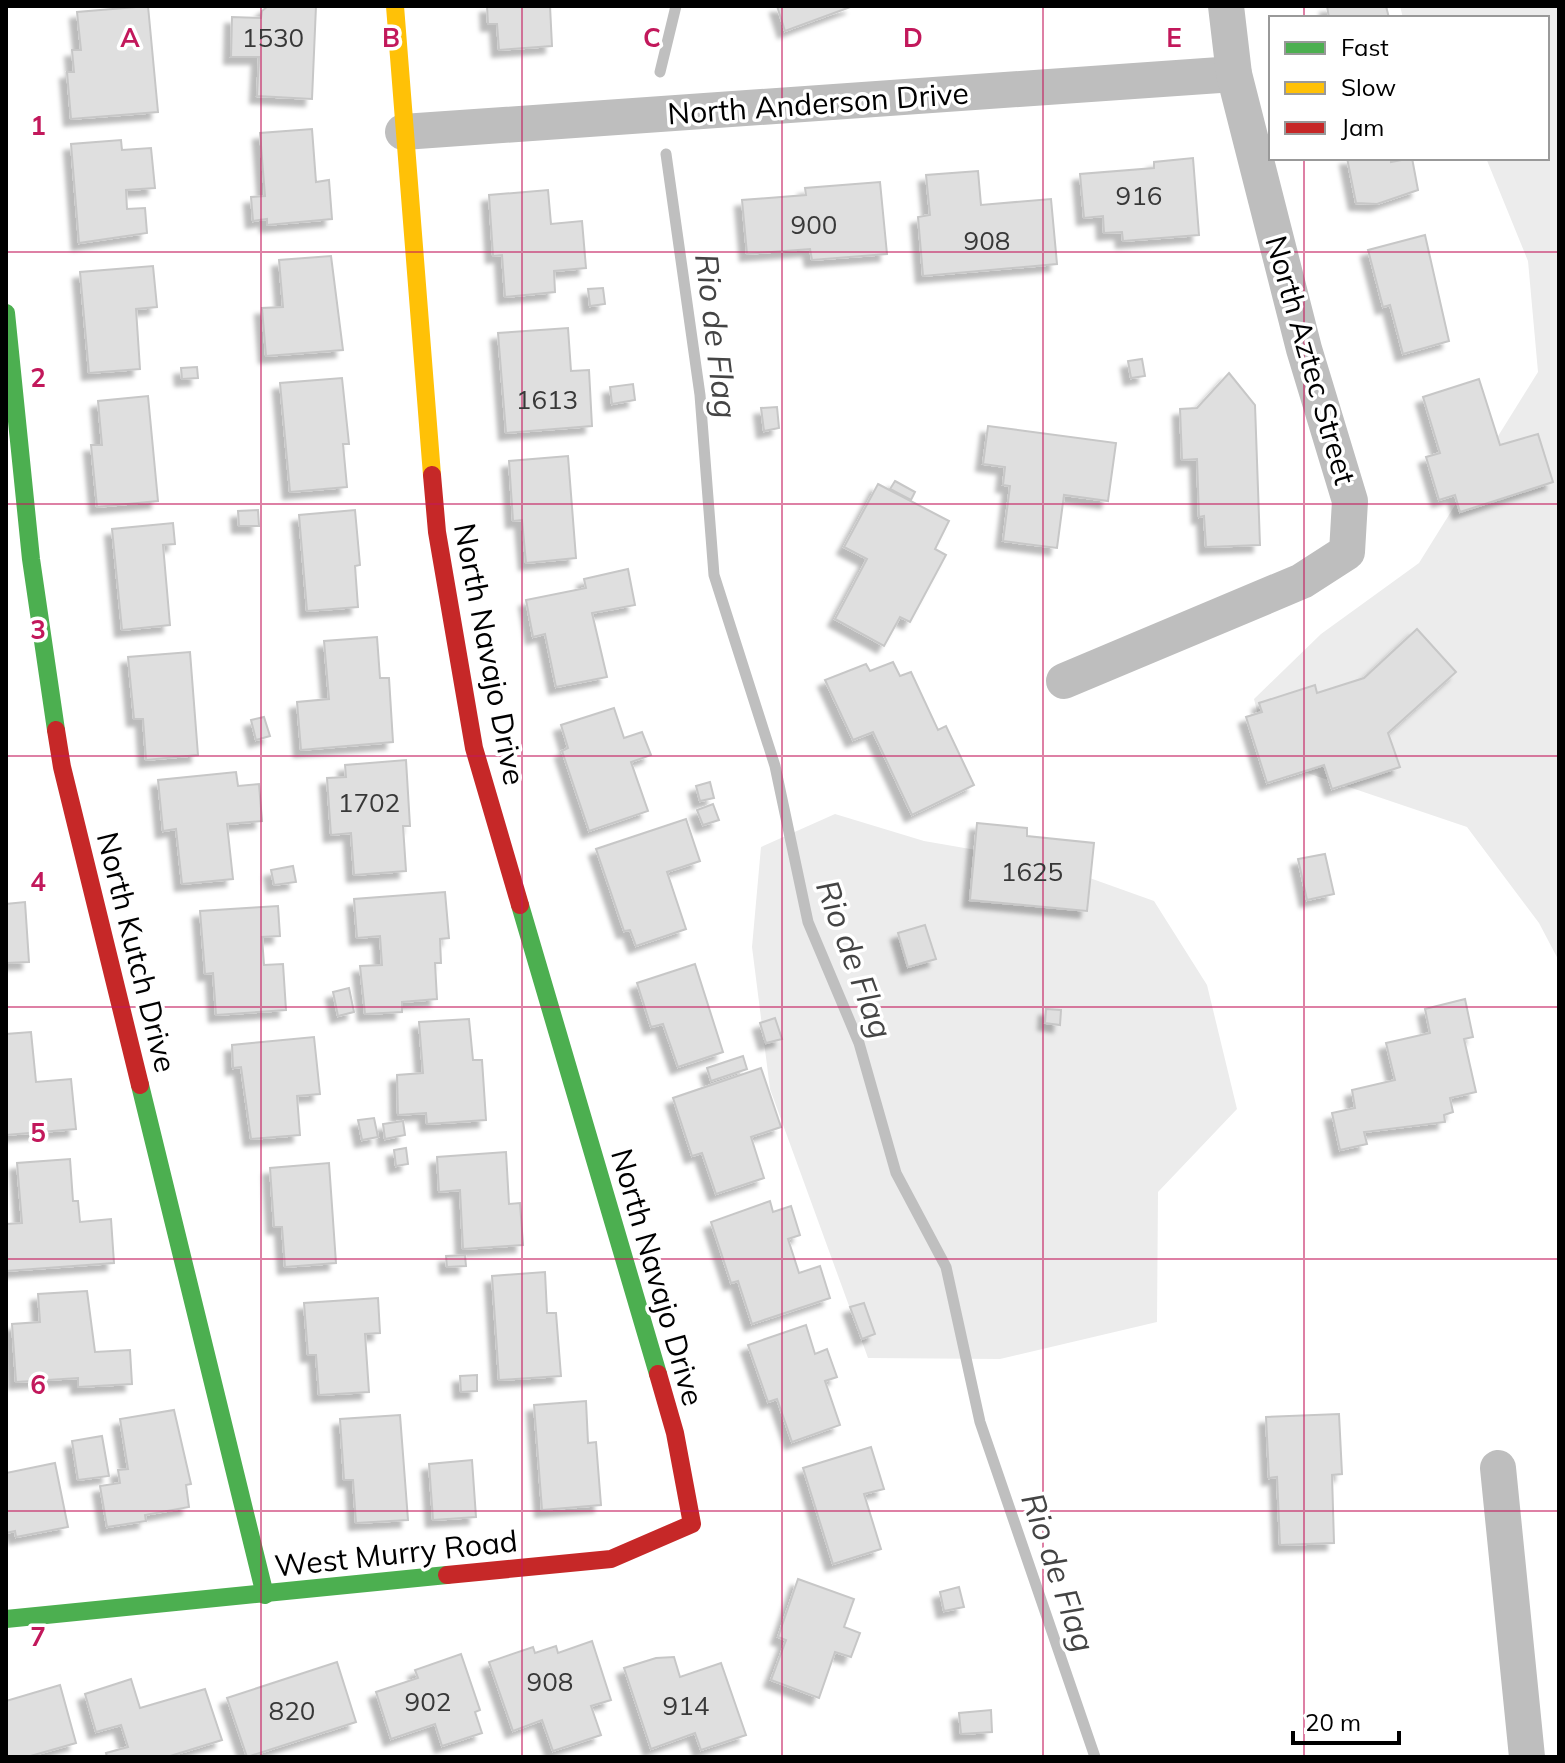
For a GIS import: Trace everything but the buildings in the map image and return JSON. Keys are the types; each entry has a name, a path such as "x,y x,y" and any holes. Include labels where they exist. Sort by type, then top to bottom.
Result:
{"street":[{"name":"North Navajo Drive","path":"395,6 437,532 474,748 675,1433"},
{"name":"North Aztec Street","path":"1064,681 1302,581 1347,552 1350,501 1304,349 1234,74 1226,6"},
{"name":"North Anderson Drive","path":"403,132 1234,74"},
{"name":"North Kutch Drive","path":"6,313 31,559 62,767 265,1595"},
{"name":"West Murry Road","path":"6,1619 611,1559 692,1524 675,1433"},
{"path":"1498,1468 1527,1757"}],"shaded area":[{"path":"1400,6 1559,6 1559,961 1539,923 1467,827 1269,760 1254,699 1321,634 1419,563 1538,372 1528,261 1487,160 1549,160 1549,16 1402,16"},
{"path":"835,814 924,841 1045,862 1154,901 1207,985 1237,1109 1158,1192 1157,1322 1000,1359 868,1358 770,1089 752,947 761,847"}],"waterway":[{"name":"Rio de Flag","path":"660,72 676,6"},
{"name":"Rio de Flag","path":"666,154 700,395 714,575 775,766 808,922 859,1043 896,1173 946,1267 980,1422 1095,1757"}],"traffic: fast":[{"path":"6,313 31,559 56,730"},
{"path":"520,905 658,1374"},
{"path":"140,1085 265,1595"},
{"path":"6,1619 447,1575"}],"traffic: slow":[{"path":"395,6 432,475"}],"traffic: jam":[{"path":"432,475 437,532 474,748 520,905"},
{"path":"56,730 62,767 140,1085"},
{"path":"447,1575 611,1559 692,1524 675,1433 658,1374"}]}
